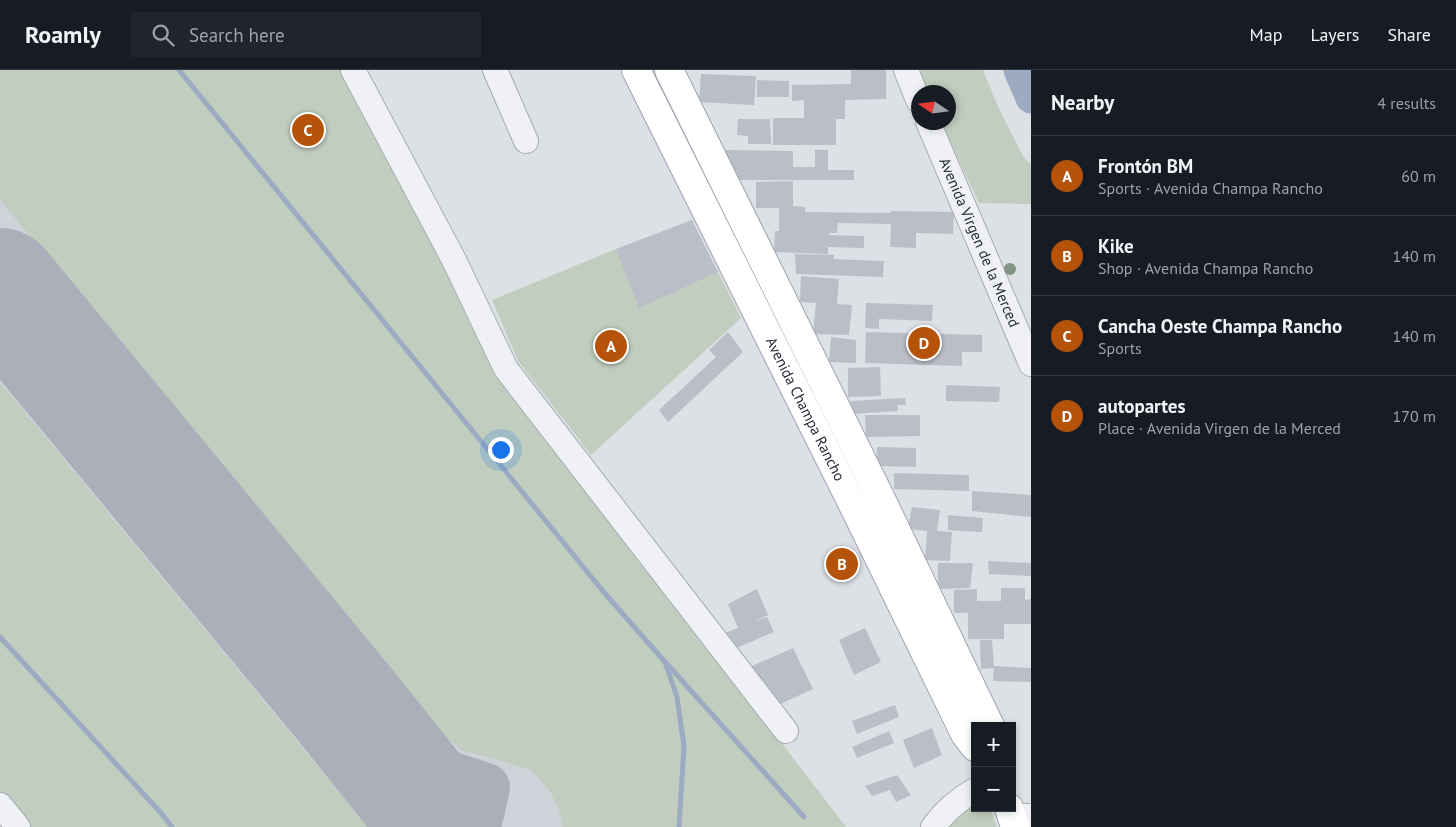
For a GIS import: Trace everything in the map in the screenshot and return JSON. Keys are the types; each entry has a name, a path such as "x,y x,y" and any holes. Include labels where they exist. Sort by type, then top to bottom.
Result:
{"main road":[{"name":"Avenida Champa Rancho","path":"636,70 965,734 971,742"},
{"name":"Avenida Champa Rancho","path":"669,70 882,501 988,722"},
{"path":"673,142 698,128"},
{"path":"741,279 766,266"},
{"path":"858,515 882,501"}],"street":[{"path":"353,70 454,260 506,369 786,731"},
{"path":"495,70 526,141"},
{"path":"906,70 912,85"},
{"name":"Avenida Virgen de la Merced","path":"931,130 1031,364"},
{"path":"933,827 962,797 971,792"},
{"path":"0,805 18,827"}],"shaded area":[{"path":"0,70 843,827 29,827 0,791"}],"green space":[{"path":"0,70 343,70 506,383 846,827 563,827 559,810 549,790 530,770 461,750 441,733 0,200"},
{"path":"917,70 983,70 999,109 1024,158 1031,164 1031,204 979,203 944,130 956,130 956,85 924,85"},
{"path":"616,249 718,272 741,318 591,455 518,361 492,300"},
{"path":"0,382 368,827 29,827 0,791"},
{"path":"971,803 971,812 991,812 997,827 945,827"}],"building":[{"path":"851,70 886,70 886,99 845,100 845,119 836,119 836,145 773,145 773,118 804,118 804,100 792,101 792,85 851,84"},
{"path":"701,74 756,76 754,105 699,102"},
{"path":"757,80 789,81 789,97 757,97"},
{"path":"738,119 770,119 771,144 748,144 748,136 737,135"},
{"path":"724,150 793,151 793,167 815,167 815,150 828,150 828,170 854,170 854,180 738,180"},
{"path":"793,181 793,206 805,207 805,212 954,212 953,234 916,233 916,248 890,247 891,224 838,223 837,233 829,233 829,235 864,236 864,248 828,247 828,254 774,252 775,231 779,231 779,208 756,208 756,182"},
{"path":"692,220 718,272 639,308 616,249"},
{"path":"795,254 834,255 834,259 884,261 883,277 796,274"},
{"path":"801,276 839,279 837,304 852,305 849,335 813,334 816,303 800,302"},
{"path":"866,303 933,305 932,321 879,319 879,329 865,328"},
{"path":"728,332 743,352 668,422 659,410 716,357 709,350"},
{"path":"866,332 982,335 982,352 962,352 962,366 865,363"},
{"path":"831,337 856,340 856,363 829,362"},
{"path":"880,367 881,396 848,397 848,368"},
{"path":"946,385 1000,387 999,402 946,401"},
{"path":"905,398 906,405 898,405 898,411 852,414 851,401"},
{"path":"865,415 920,415 920,436 866,437"},
{"path":"877,447 916,448 916,467 876,466"},
{"path":"894,473 969,475 969,491 894,489"},
{"path":"972,491 1031,495 1031,517 972,511"},
{"path":"912,507 940,510 937,531 952,532 950,561 925,560 927,531 908,529"},
{"path":"948,515 983,518 982,532 948,530"},
{"path":"988,561 1031,563 1031,576 989,574"},
{"path":"938,563 973,563 970,588 938,589"},
{"path":"1001,588 1025,588 1025,600 1031,599 1031,624 1004,624 1004,639 968,639 968,613 954,613 954,590 977,589 977,601 1001,601"},
{"path":"757,589 768,615 754,621 767,617 774,632 734,649 725,633 738,628 728,604"},
{"path":"865,628 881,662 854,675 839,640"},
{"path":"980,640 992,640 994,666 1031,668 1031,682 993,681 994,668 981,669"},
{"path":"793,648 813,689 778,705 750,667"},
{"path":"895,705 899,717 857,734 852,721"},
{"path":"932,728 942,755 914,768 903,740"},
{"path":"889,731 894,743 857,758 852,747"},
{"path":"897,775 911,795 896,802 890,790 872,796 865,786"}],"waterway":[{"path":"179,70 602,590 665,662 677,697 684,746 679,827"},
{"path":"1019,70 1031,98"},
{"path":"0,637 172,827"},
{"path":"667,664 804,817"}],"taxiway":[{"path":"366,731 395,757 486,787 480,814"}],"runway":[{"path":"0,287 346,706 443,827"}],"place":[{"name":"Cancha Oeste Champa Rancho","path":"308,130"},
{"name":"autopartes","path":"924,343"},
{"name":"Frontón BM","path":"611,346"},
{"name":"Kike","path":"842,564"}]}
